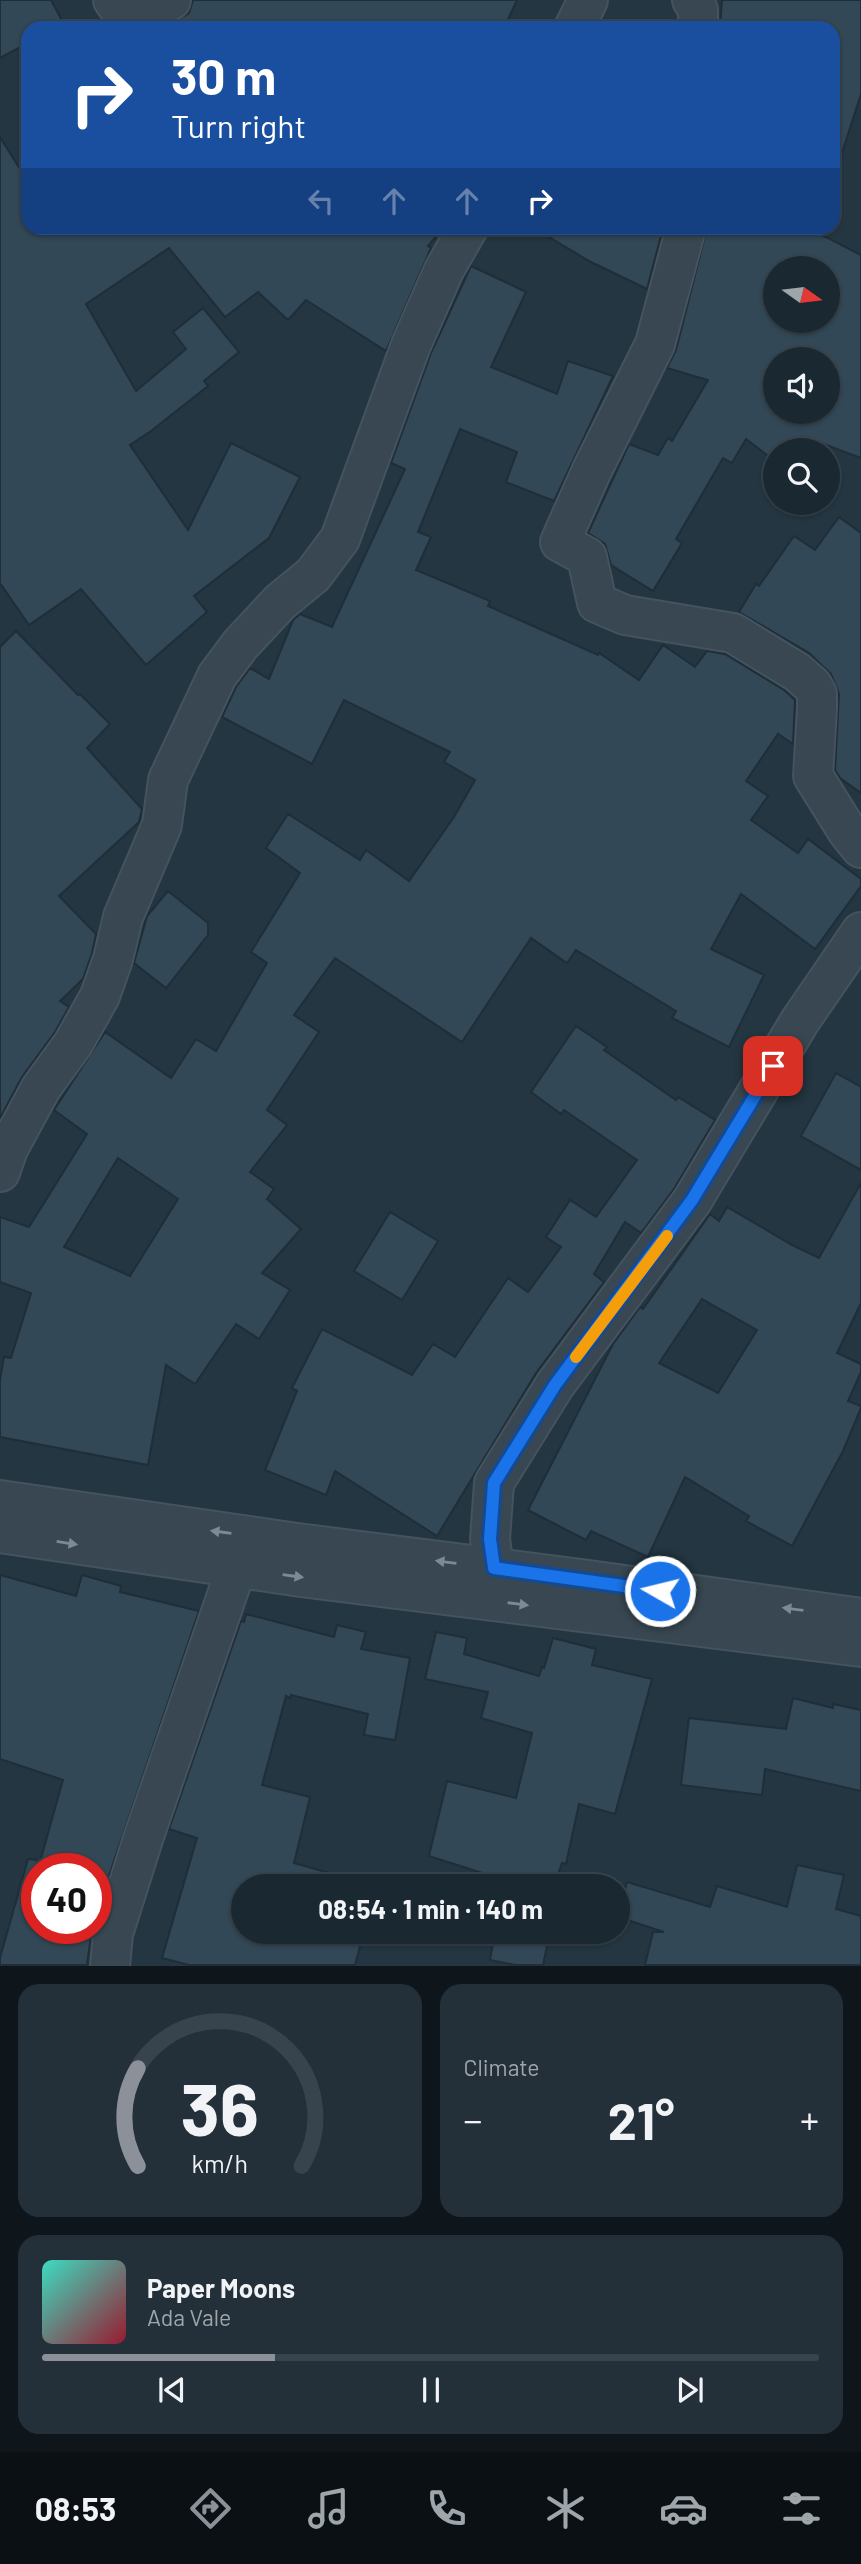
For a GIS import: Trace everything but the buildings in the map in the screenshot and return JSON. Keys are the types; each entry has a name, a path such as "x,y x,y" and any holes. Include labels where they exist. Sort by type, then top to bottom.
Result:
{"street":[{"path":"113,0 118,6 142,14 171,0"},
{"path":"578,21 588,0"},
{"path":"692,0 698,10 698,21"},
{"path":"0,1172 8,1149 41,1088 74,1044 100,996 113,959 123,917 162,825 168,780 217,676 240,645 280,602 313,575 340,539 411,345 444,270 464,235"},
{"path":"683,235 655,344 592,470 560,542 587,557 597,603 625,615 733,634 797,672 812,685 817,694 813,776 861,848"},
{"path":"494,1568 490,1539 494,1483 555,1385 692,1200 800,1021 861,932"},
{"path":"0,1500 297,1543 861,1618"},
{"path":"0,1533 236,1569 861,1647"},
{"path":"110,1965 113,1934 143,1839 236,1569"}],"slow traffic":[{"path":"576,1357 667,1236"}],"route":[{"path":"660,1591 494,1568 490,1539 494,1483 555,1385 692,1200 773,1066"}]}
